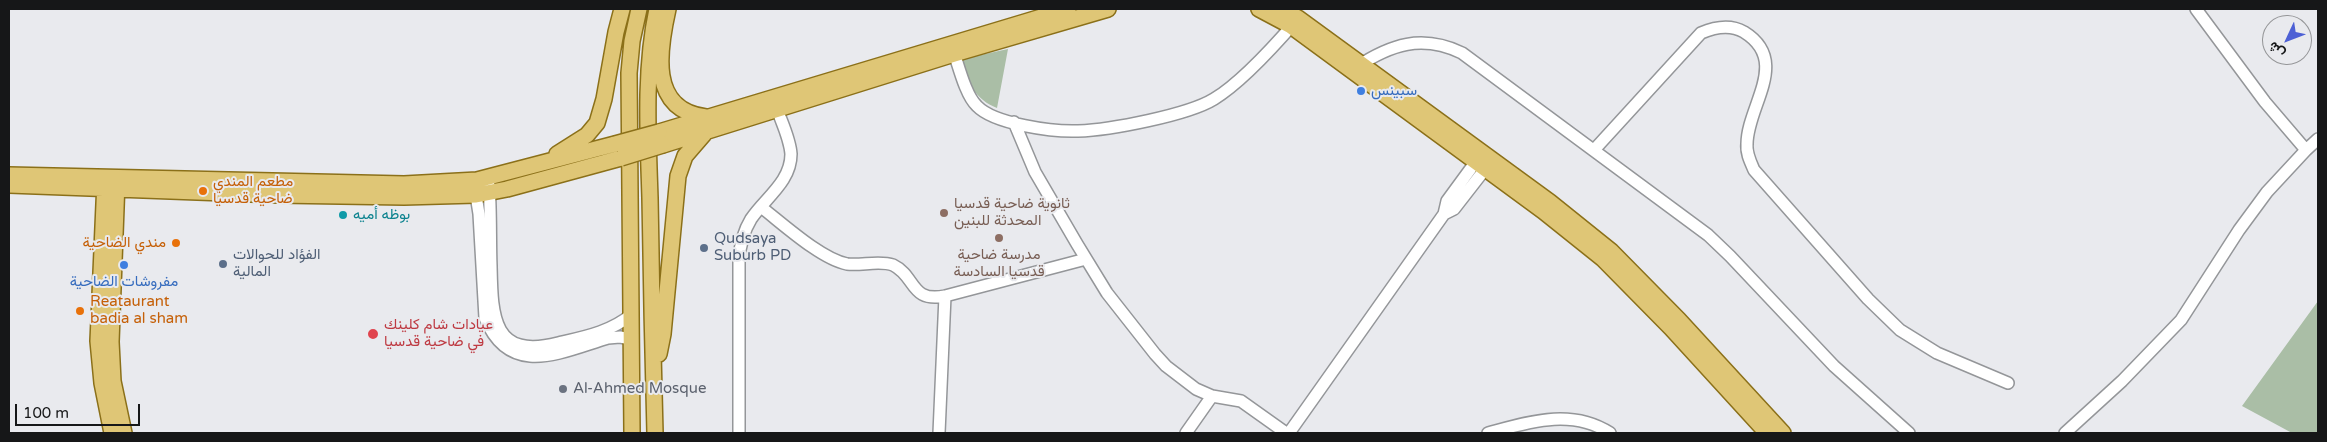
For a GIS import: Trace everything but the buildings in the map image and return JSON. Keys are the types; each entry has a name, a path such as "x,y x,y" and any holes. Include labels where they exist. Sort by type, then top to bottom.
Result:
{"main road":[{"path":"549,160 587,135 597,123 604,99 622,9"},
{"path":"632,433 629,74 632,41 640,9"},
{"path":"655,433 649,64 651,36 657,9"},
{"path":"668,9 662,39 662,83 670,98 678,106 697,116 707,124"},
{"path":"654,369 663,334 678,176 688,151 707,124 777,109 1068,9"},
{"path":"9,175 111,184 278,188 404,184 479,190 661,139 953,49 1106,9"},
{"path":"1259,9 1295,22"},
{"path":"1282,9 1295,22 1484,161 1581,226 1618,258 1679,320 1783,433"},
{"path":"479,190 488,177 549,160 618,151"},
{"path":"1484,161 1603,259 1671,328 1768,433"},
{"path":"9,185 87,183"},
{"path":"111,184 98,341 102,383 112,433"},
{"path":"111,184 111,350 113,381 124,433"}],"street":[{"path":"2196,9 2265,102 2306,150"},
{"path":"953,49 975,105 989,114 1014,122 1050,129 1083,130 1193,109 1213,100 1230,88 1295,22"},
{"path":"1594,150 1701,33 1721,27 1741,30 1758,44 1766,63 1765,79 1746,144 1748,157 1754,170 1868,300 1900,330 1938,354 2008,383"},
{"path":"1356,67 1391,49 1408,44 1427,42 1445,45 1462,53 1719,245 1834,366 1909,433"},
{"path":"739,433 739,260 745,232 761,207 785,177 789,166 791,154 789,142 777,109"},
{"path":"1014,122 1035,172 1086,259 1107,293 1155,354 1180,378 1204,394 1241,401 1287,433 1444,214 1447,201 1484,161"},
{"path":"2065,433 2122,381 2181,320 2239,230 2267,192 2318,139"},
{"path":"479,190 486,267 492,304 498,327 510,340 526,347 546,346 606,330 620,324 632,314"},
{"path":"761,207 830,258 856,265 893,265 922,295 935,298 1086,259"},
{"path":"486,267 485,318 495,337 512,351 536,357 608,338 620,337 631,339"},
{"path":"939,433 945,296"},
{"path":"1186,433 1212,396"},
{"path":"654,411 660,420 662,433"},
{"path":"1488,433 1549,418 1588,423 1610,433"}],"green space":[{"path":"1008,49 997,108 977,95 966,75 962,59"},
{"path":"2318,301 2318,433 2292,433 2242,406"}],"place":[{"name":"سبينس","path":"1361,91"},
{"name":"مطعم المندي ضاحية قدسيا","path":"203,191"},
{"name":"ثانوية ضاحية قدسيا المحدثة للبنين","path":"944,213"},
{"name":"بوظه أميه","path":"343,215"},
{"name":"مدرسة ضاحية قدسيا السادسة","path":"999,238"},
{"name":"مندي الضاحية","path":"176,243"},
{"name":"Qudsaya Suburb PD","path":"704,248"},
{"name":"الفؤاد للحوالات المالية","path":"223,264"},
{"name":"مفروشات الضاحية","path":"124,265"},
{"name":"Reataurant badia al sham","path":"80,311"},
{"name":"عيادات شام كلينك في ضاحية قدسيا","path":"373,334"},
{"name":"Al-Ahmed Mosque","path":"563,389"}]}
